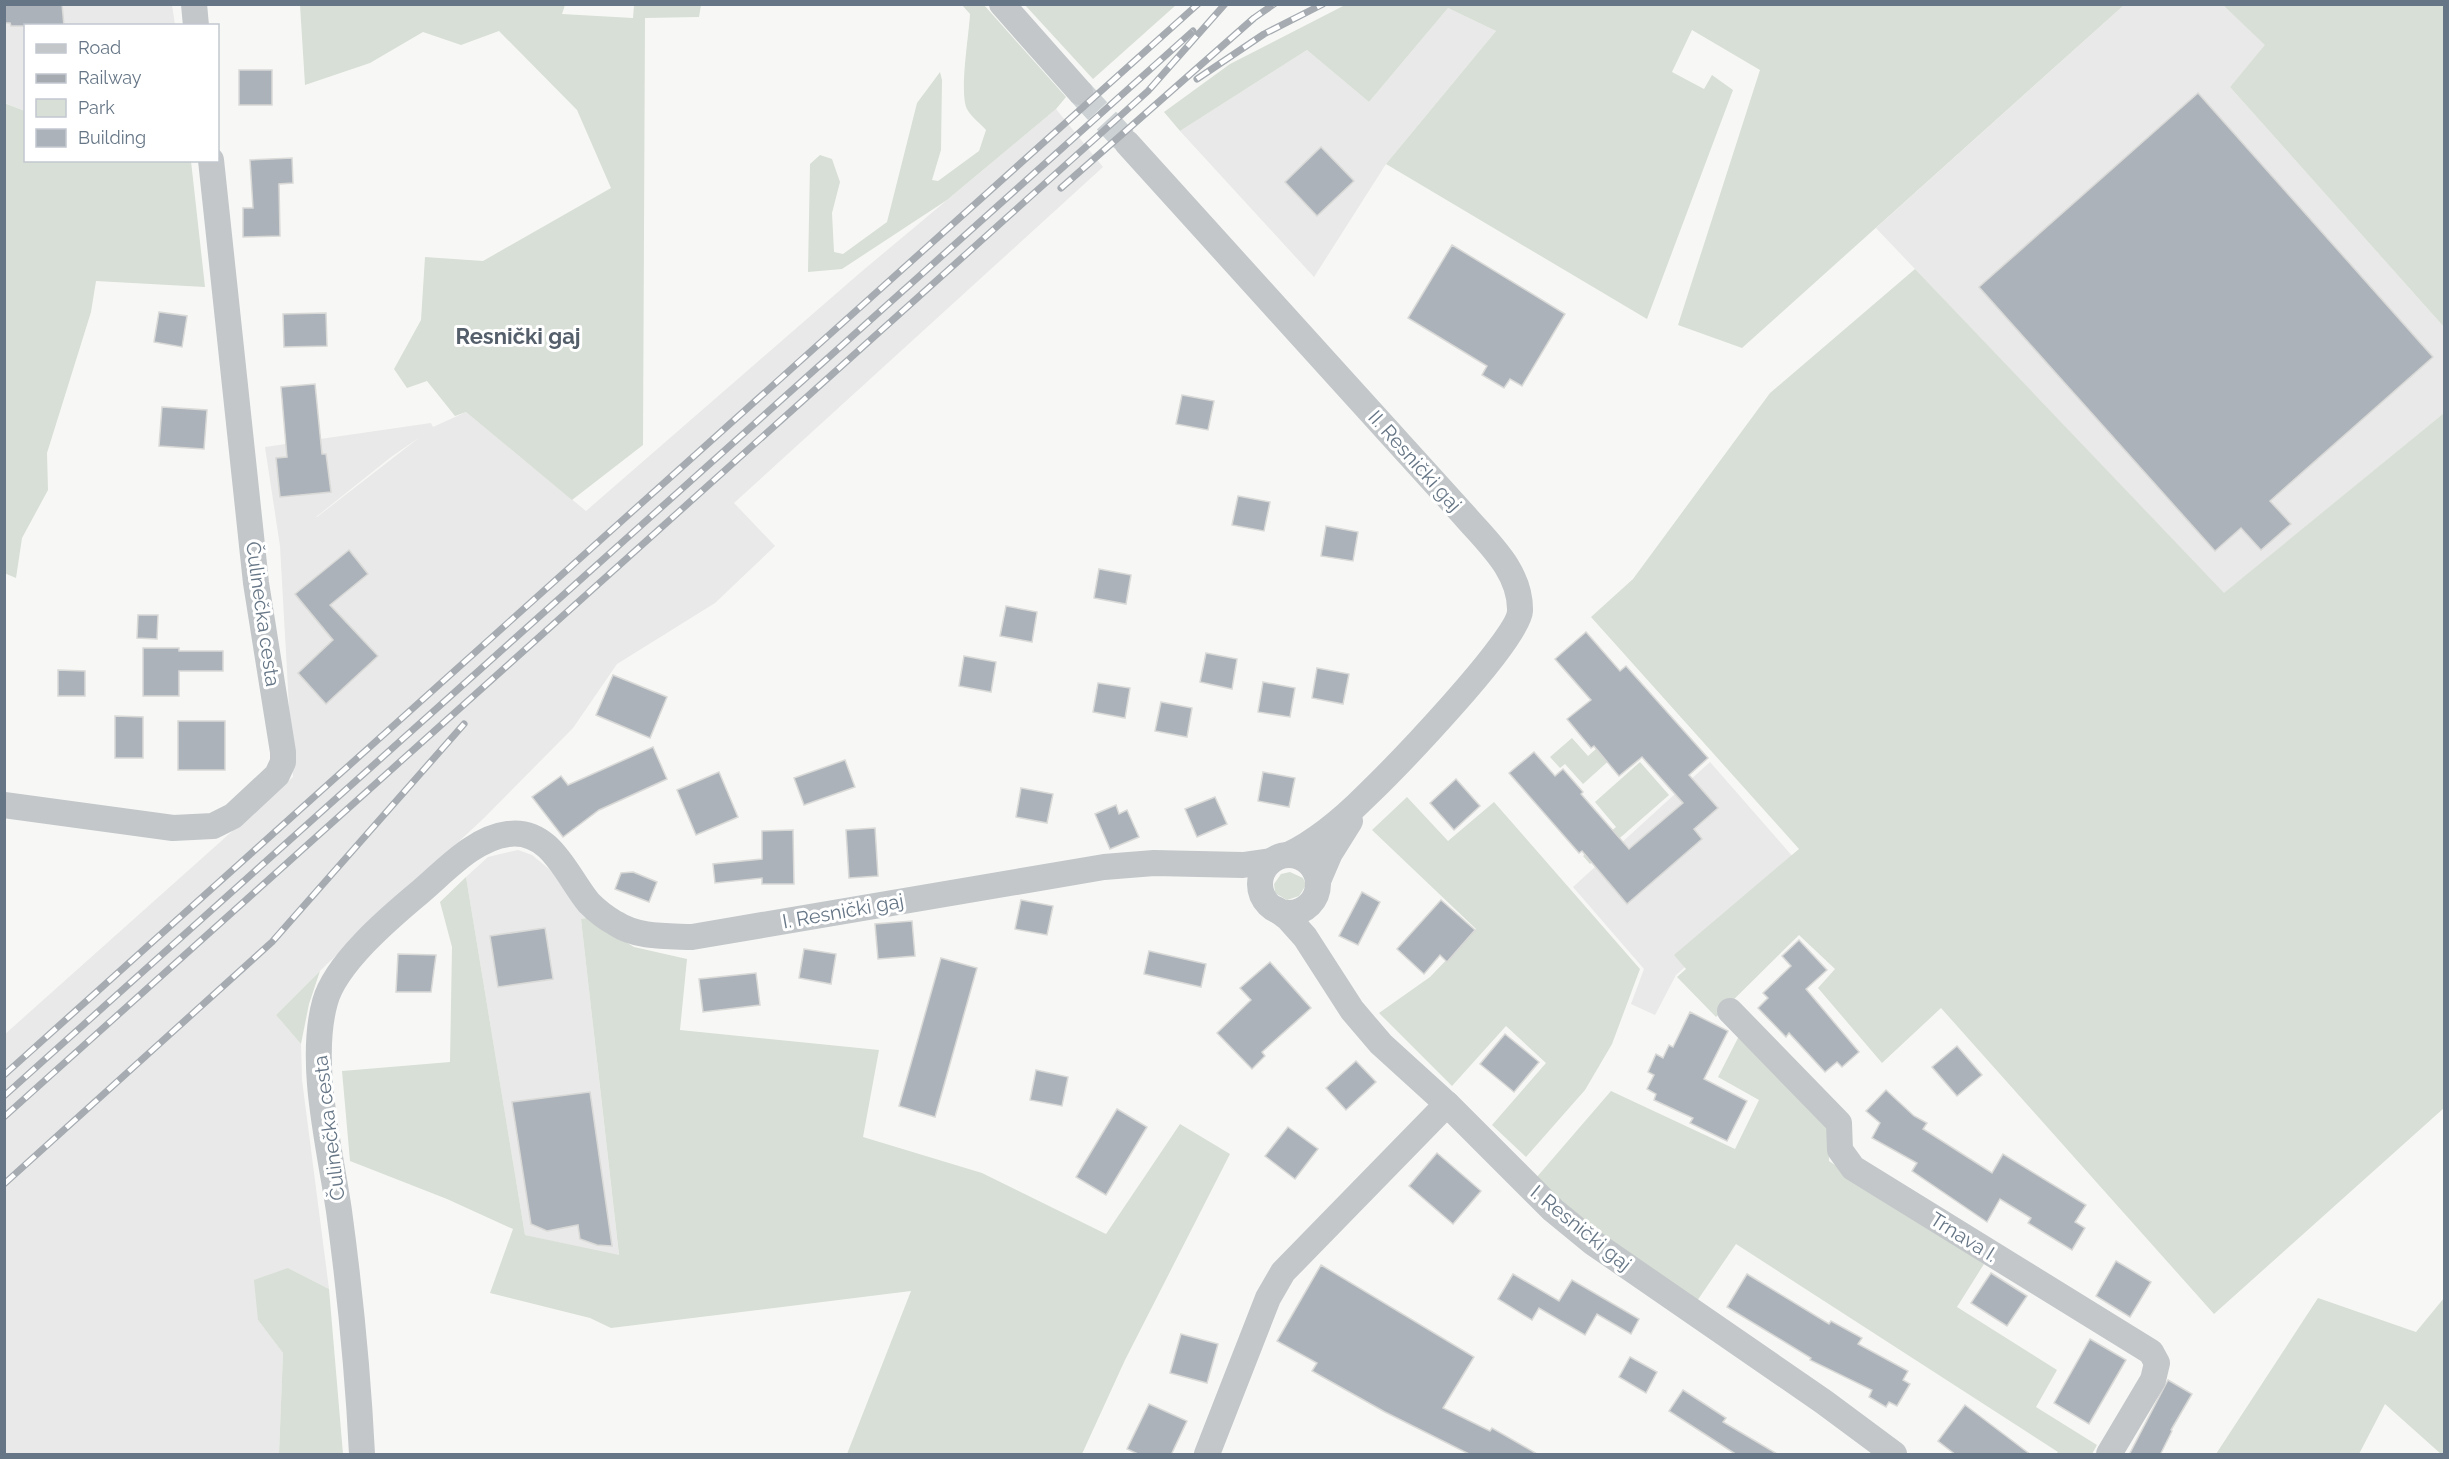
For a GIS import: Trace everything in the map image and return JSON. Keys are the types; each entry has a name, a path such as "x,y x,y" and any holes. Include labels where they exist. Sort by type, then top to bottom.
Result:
{"street":[{"path":"194,4 196,24"},
{"path":"1002,4 1080,92"},
{"name":"II. Resnički gaj","path":"1127,143 1478,531 1505,562 1516,584 1520,613 1502,648 1367,795 1320,836 1280,858"},
{"name":"Čulinečka cesta","path":"4,805 173,828 213,826 233,816 277,775 283,762 256,583 211,162"},
{"name":"II. Resnički gaj","path":"1316,890 1330,853 1367,795"},
{"name":"Čulinečka cesta","path":"362,1455 360,1402 339,1213 318,1065 319,1034 325,1000 349,961 384,924 465,855 478,845 508,834 528,836"},
{"name":"I. Resnički gaj","path":"528,836 554,854 590,903 602,914 633,932 658,936 692,937 1104,867 1154,863 1243,865 1280,858"},
{"path":"1280,858 1304,859 1316,872 1316,890 1309,905 1297,911 1283,912 1271,904 1262,892 1262,876 1280,858"},
{"name":"I. Resnički gaj","path":"1198,864 1234,879 1271,904 1296,926 1315,951 1352,1010 1381,1044 1447,1104 1552,1210 1592,1242 1824,1402 1894,1455"},
{"name":"I. Resnički gaj","path":"1315,951 1312,924 1316,890"},
{"name":"Trnava I.","path":"1730,1011 1839,1123 1840,1150 1853,1168 2151,1352 2157,1363 2153,1380 2109,1455"},
{"path":"1207,1455 1268,1298 1282,1272 1447,1104"}],"shaded area":[{"path":"4,5 172,5 175,24 24,24 24,111 5,103"},
{"path":"2124,5 2223,5 2266,45 2230,87 2444,327 2444,413 2224,594 1876,228"},
{"path":"1448,8 1496,31 1386,164 1314,277 1180,131 1307,50 1369,102"},
{"path":"1056,109 1103,167 734,503 775,546 715,603 617,664 573,728 483,819 327,964 276,1015 301,1044 302,1080 329,1289 288,1268 258,1320 283,1353 279,1454 5,1454 4,1035 293,777 280,546 265,447 431,423 433,427 466,412 586,511 861,272","holes":["420,437 317,517 391,457"]},
{"path":"1710,762 1800,865 1676,975 1655,1015 1631,1004 1644,969 1573,887"},
{"path":"518,850 532,855 549,869 592,917 581,919 619,1256 525,1235 466,877 488,857"}],"green space":[{"path":"1347,4 2124,5 1742,348 1678,325 1760,70 1692,30 1672,72 1704,89 1712,75 1733,90 1647,319 1386,164 1496,31 1448,8 1369,102 1307,50 1180,131 1164,112 1230,64"},
{"path":"300,5 565,5 562,14 633,18 634,5 701,5 699,17 645,18 643,445 572,500 466,412 455,416 427,381 407,388 394,369 421,320 425,257 483,261 611,188 577,110 499,31 461,45 423,32 370,63 305,85"},
{"path":"962,5 984,5 1066,97 1056,109 947,200 842,269 808,272 810,164 820,155 832,159 840,182 832,213 834,252 843,254 887,222 917,103 940,72 942,80 941,150 932,180 938,181 979,151 986,130 973,118 965,101 964,77 970,14"},
{"path":"1025,5 1176,5 1093,79"},
{"path":"2223,5 2444,5 2444,327 2230,87 2265,45"},
{"path":"4,103 24,111 24,162 191,162 205,287 96,281 91,312 47,453 48,490 22,538 16,578 4,573"},
{"path":"1915,269 2224,593 2444,413 2444,1108 2214,1314 1941,1008 1882,1063 1818,988 1835,969 1799,935 1716,1017 1677,977 1686,969 1674,955 1799,849 1591,617 1633,579 1770,393"},
{"path":"1612,735 1623,748 1583,784 1565,764 1560,768 1550,757 1572,738 1588,756"},
{"path":"1640,762 1669,795 1590,864 1583,856 1616,827 1595,802"},
{"path":"1407,797 1448,841 1494,802 1640,969 1612,1044 1585,1090 1526,1157 1492,1125 1546,1063 1506,1026 1452,1086 1379,1013 1430,977 1476,929 1372,830"},
{"path":"1290,872 1303,878 1306,885 1299,896 1287,900 1275,893 1274,884 1281,874"},
{"path":"466,877 525,1235 619,1255 581,919 592,917 605,929 634,947 687,959 680,1030 879,1050 863,1137 982,1173 1106,1234 1180,1124 1230,1154 1125,1360 1082,1454 847,1454 911,1291 611,1328 590,1318 490,1293 513,1229 447,1199 350,1161 342,1071 450,1062 452,947 440,902"},
{"path":"320,971 309,1004 301,1044 276,1015"},
{"path":"1739,1036 1829,1126 1829,1161 1984,1264 1957,1307 2057,1370 2036,1407 2097,1445 2092,1454 2056,1454 2058,1452 1736,1244 1697,1301 1586,1224 1536,1178 1611,1091 1735,1149 1759,1100 1718,1077"},
{"path":"288,1268 329,1289 343,1454 279,1454 283,1353 258,1320 254,1280"},
{"path":"2318,1298 2416,1332 2444,1298 2444,1454 2441,1454 2385,1404 2359,1454 2216,1454"}],"building":[{"path":"4,4 62,4 64,24 11,26 10,23 4,23"},
{"path":"239,70 272,70 272,105 239,105"},
{"path":"2198,93 2433,357 2270,501 2291,524 2261,550 2241,528 2215,551 1979,287"},
{"path":"1321,147 1354,181 1317,216 1285,182"},
{"path":"292,158 293,183 279,184 280,236 243,237 243,208 253,208 250,160"},
{"path":"1452,245 1565,314 1522,386 1510,379 1504,388 1482,375 1487,366 1408,318"},
{"path":"159,312 187,316 182,347 154,342"},
{"path":"326,313 327,346 284,347 283,314"},
{"path":"315,384 322,454 326,454 331,492 280,497 276,458 287,457 281,387"},
{"path":"1182,395 1214,401 1208,430 1176,424"},
{"path":"162,407 207,410 204,449 159,446"},
{"path":"1238,496 1270,502 1264,531 1232,525"},
{"path":"1326,526 1358,532 1353,561 1321,556"},
{"path":"349,550 368,574 330,605 378,656 326,704 298,673 333,640 295,594"},
{"path":"1099,569 1131,575 1126,604 1094,598"},
{"path":"1006,606 1037,612 1032,642 1000,636"},
{"path":"138,615 158,615 157,639 137,638"},
{"path":"1586,632 1620,671 1626,666 1708,758 1689,775 1718,808 1694,829 1702,839 1627,904 1582,851 1579,853 1509,773 1534,752 1555,776 1563,769 1583,792 1581,794 1629,849 1683,803 1642,757 1619,776 1594,746 1591,748 1567,719 1591,700 1555,659"},
{"path":"143,648 223,651 223,671 179,671 179,696 143,696"},
{"path":"1206,653 1237,659 1232,689 1200,682"},
{"path":"964,656 996,662 991,692 959,686"},
{"path":"1317,668 1349,674 1343,704 1312,698"},
{"path":"58,670 85,671 85,696 58,696"},
{"path":"613,675 667,697 650,738 596,715"},
{"path":"1263,682 1295,688 1290,717 1258,712"},
{"path":"1098,683 1130,688 1125,718 1093,712"},
{"path":"1161,702 1192,708 1187,737 1155,731"},
{"path":"115,716 143,717 143,758 115,758"},
{"path":"178,721 225,721 225,770 178,770"},
{"path":"653,747 667,779 599,810 563,837 532,797 561,776 568,785"},
{"path":"845,760 855,787 804,805 794,778"},
{"path":"719,772 738,817 696,835 677,790"},
{"path":"1263,772 1295,778 1289,807 1258,801"},
{"path":"1456,779 1480,806 1454,830 1430,803"},
{"path":"1021,788 1053,794 1047,823 1016,817"},
{"path":"1215,797 1227,824 1197,837 1185,809"},
{"path":"1116,805 1119,814 1127,810 1139,837 1110,849 1095,814"},
{"path":"875,828 878,876 849,878 846,830"},
{"path":"793,830 794,884 762,884 762,878 715,883 713,864 762,859 762,831"},
{"path":"633,872 657,882 649,902 615,889 621,873"},
{"path":"1362,892 1380,902 1358,945 1339,936"},
{"path":"1021,900 1053,906 1047,935 1015,929"},
{"path":"1441,900 1475,930 1447,962 1440,955 1424,974 1397,949"},
{"path":"912,921 915,956 878,959 875,924"},
{"path":"545,928 553,979 498,987 490,936"},
{"path":"1799,940 1827,970 1806,989 1859,1052 1842,1067 1837,1062 1825,1072 1789,1033 1786,1037 1758,1008 1768,998 1763,993 1791,966 1782,956"},
{"path":"804,949 836,954 831,984 799,978"},
{"path":"1149,951 1206,964 1201,987 1144,974"},
{"path":"398,954 436,955 431,992 396,992"},
{"path":"941,958 977,968 935,1117 899,1106"},
{"path":"1270,962 1311,1008 1262,1052 1265,1056 1252,1069 1217,1033 1251,1000 1240,988"},
{"path":"756,973 760,1005 703,1012 699,979"},
{"path":"1690,1012 1728,1031 1704,1079 1747,1101 1727,1141 1690,1123 1693,1118 1654,1100 1656,1094 1647,1089 1654,1075 1648,1072 1656,1054 1663,1058 1669,1045 1673,1047"},
{"path":"1505,1034 1539,1062 1514,1092 1480,1064"},
{"path":"1957,1046 1982,1075 1957,1096 1932,1067"},
{"path":"1356,1061 1376,1082 1346,1110 1326,1088"},
{"path":"1036,1070 1068,1077 1062,1106 1030,1100"},
{"path":"1886,1090 1914,1116 1927,1123 1923,1129 1992,1173 2003,1154 2086,1205 2075,1222 2085,1228 2072,1250 2028,1223 2031,1218 2000,1199 1987,1222 1912,1171 1917,1163 1872,1138 1880,1123 1866,1111"},
{"path":"590,1092 612,1246 597,1245 580,1239 578,1225 547,1231 531,1224 512,1102"},
{"path":"1117,1109 1147,1127 1106,1195 1076,1177"},
{"path":"1288,1127 1318,1149 1295,1179 1265,1156"},
{"path":"1437,1153 1481,1191 1453,1224 1409,1186"},
{"path":"2116,1261 2151,1282 2130,1317 2096,1296"},
{"path":"1321,1265 1474,1357 1443,1408 1490,1431 1492,1428 1539,1455 1471,1455 1385,1412 1312,1371 1317,1363 1277,1341"},
{"path":"1991,1273 2027,1296 2007,1326 1971,1303"},
{"path":"1513,1274 1559,1301 1572,1280 1639,1319 1631,1334 1597,1314 1585,1335 1539,1308 1532,1320 1498,1299"},
{"path":"1747,1274 1829,1324 1831,1321 1862,1338 1858,1344 1908,1371 1903,1380 1910,1384 1897,1406 1889,1402 1886,1407 1869,1397 1872,1390 1810,1360 1811,1358 1727,1307"},
{"path":"1181,1334 1218,1344 1207,1383 1170,1373"},
{"path":"2090,1339 2126,1360 2089,1424 2054,1403"},
{"path":"1630,1357 1657,1372 1646,1393 1619,1377"},
{"path":"2168,1380 2192,1394 2171,1430 2160,1455 2129,1455"},
{"path":"1683,1390 1726,1418 1723,1422 1779,1455 1737,1455 1669,1411"},
{"path":"1149,1404 1187,1421 1171,1455 1140,1455 1127,1449"},
{"path":"1965,1405 2031,1455 1956,1455 1938,1441"}],"tunnel":[{"path":"1080,92 1127,143"}],"railway":[{"path":"4,1075 1198,4"},
{"path":"4,1117 1148,91 1225,4"},
{"path":"1061,188 1254,18 1274,4"},
{"path":"1197,79 1264,34 1323,4"},
{"path":"4,1096 1193,31"},
{"path":"4,1184 272,942 464,724"}],"district":[{"name":"Resnički gaj","path":"518,336"}]}
